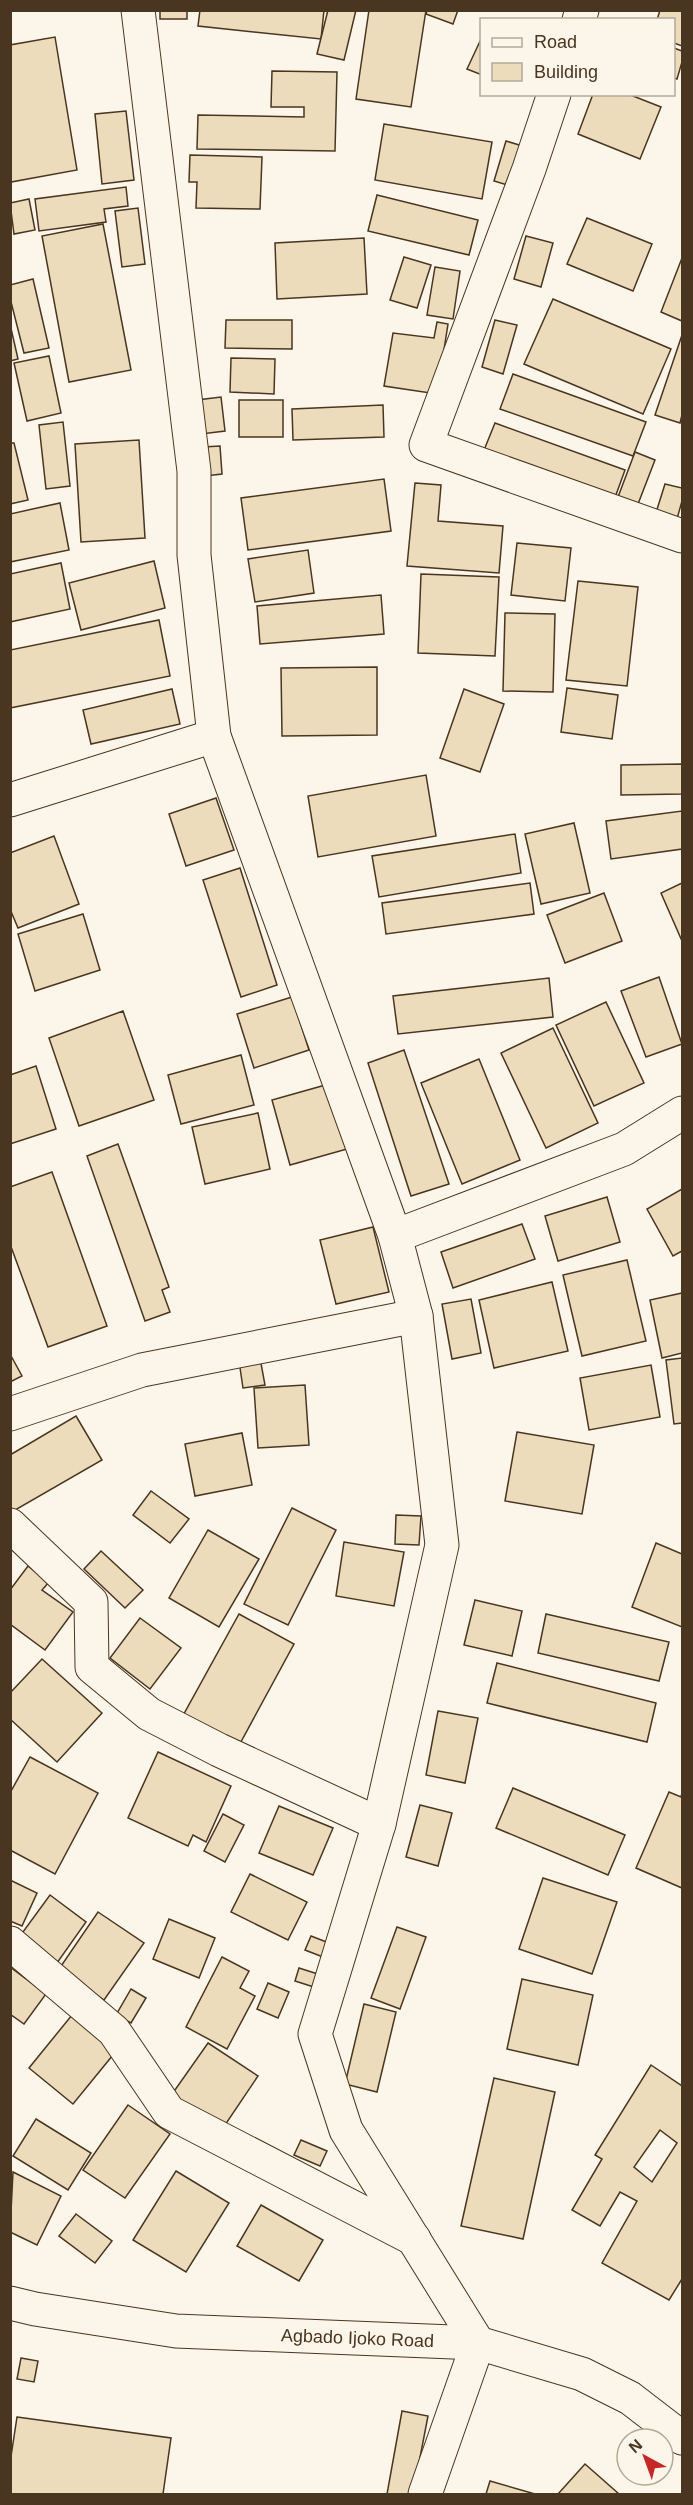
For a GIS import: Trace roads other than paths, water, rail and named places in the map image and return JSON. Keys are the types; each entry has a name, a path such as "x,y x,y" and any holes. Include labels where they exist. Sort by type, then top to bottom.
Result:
{"street":[{"path":"138,10 194,471 194,555 214,736 395,1236 416,1316 442,1545 380,1824 315,2034 346,2130 478,2343 425,2494"},
{"path":"553,96 525,180 426,445 682,536"},
{"path":"10,800 214,736"},
{"path":"395,1236 624,1149 682,1113"},
{"path":"10,1414 142,1370 416,1316"},
{"path":"10,1525 91,1602 92,1667 149,1714 219,1750 380,1824"},
{"path":"10,1943 114,2031 168,2112 414,2239"},
{"name":"Agbado Ijoko Road","path":"10,2303 176,2331 478,2343 582,2374 630,2398 682,2438"}]}
